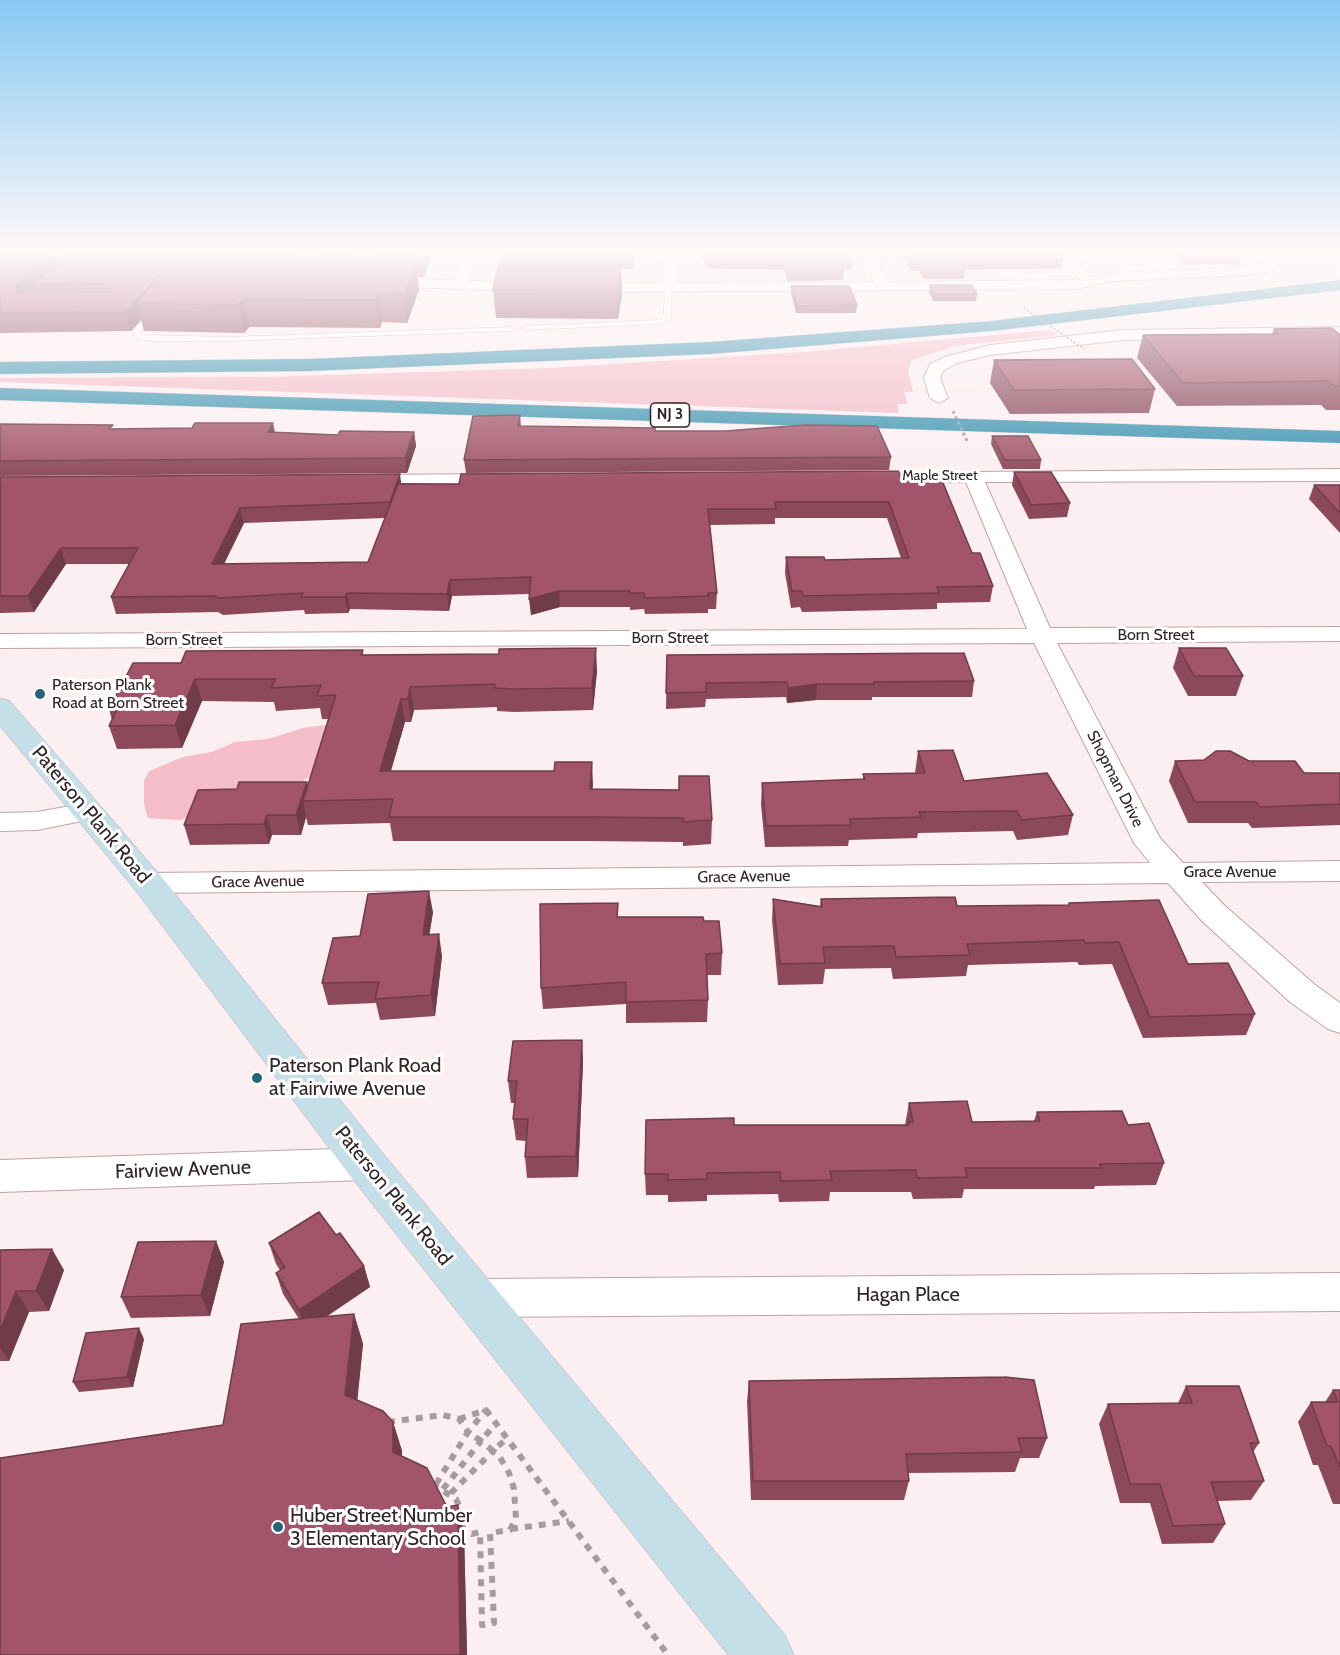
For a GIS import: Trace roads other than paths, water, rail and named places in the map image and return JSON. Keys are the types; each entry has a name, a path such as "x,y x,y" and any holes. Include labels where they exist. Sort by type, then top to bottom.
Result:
{"highway":[{"path":"0,368 309,365 698,349 951,329"},
{"name":"NJ 3","path":"0,394 1340,437"}],"street":[{"path":"939,398 932,378 942,364 962,356 1001,349 1134,335 1337,335"},
{"name":"Maple Street","path":"841,477 1340,475"},
{"name":"Shopman Drive","path":"973,476 1042,636 1148,843 1214,913 1302,993 1340,1020"},
{"path":"339,481 518,480"},
{"name":"Born Street","path":"0,640 1340,634"},
{"name":"Paterson Plank Road","path":"0,707 148,883 366,1164 765,1655"},
{"path":"0,822 37,822 87,813"},
{"name":"Grace Avenue","path":"148,883 1340,871"},
{"name":"Fairview Avenue","path":"0,1176 366,1164"},
{"name":"Hagan Place","path":"476,1298 1340,1292"}],"lane":[{"path":"139,329 138,337 154,339 228,339 506,329"}],"place":[{"name":"Paterson Plank Road at Born Street","path":"40,694"},
{"name":"Paterson Plank Road at Fairviwe Avenue","path":"257,1078"},
{"name":"Huber Street Number 3 Elementary School","path":"278,1527"}]}
